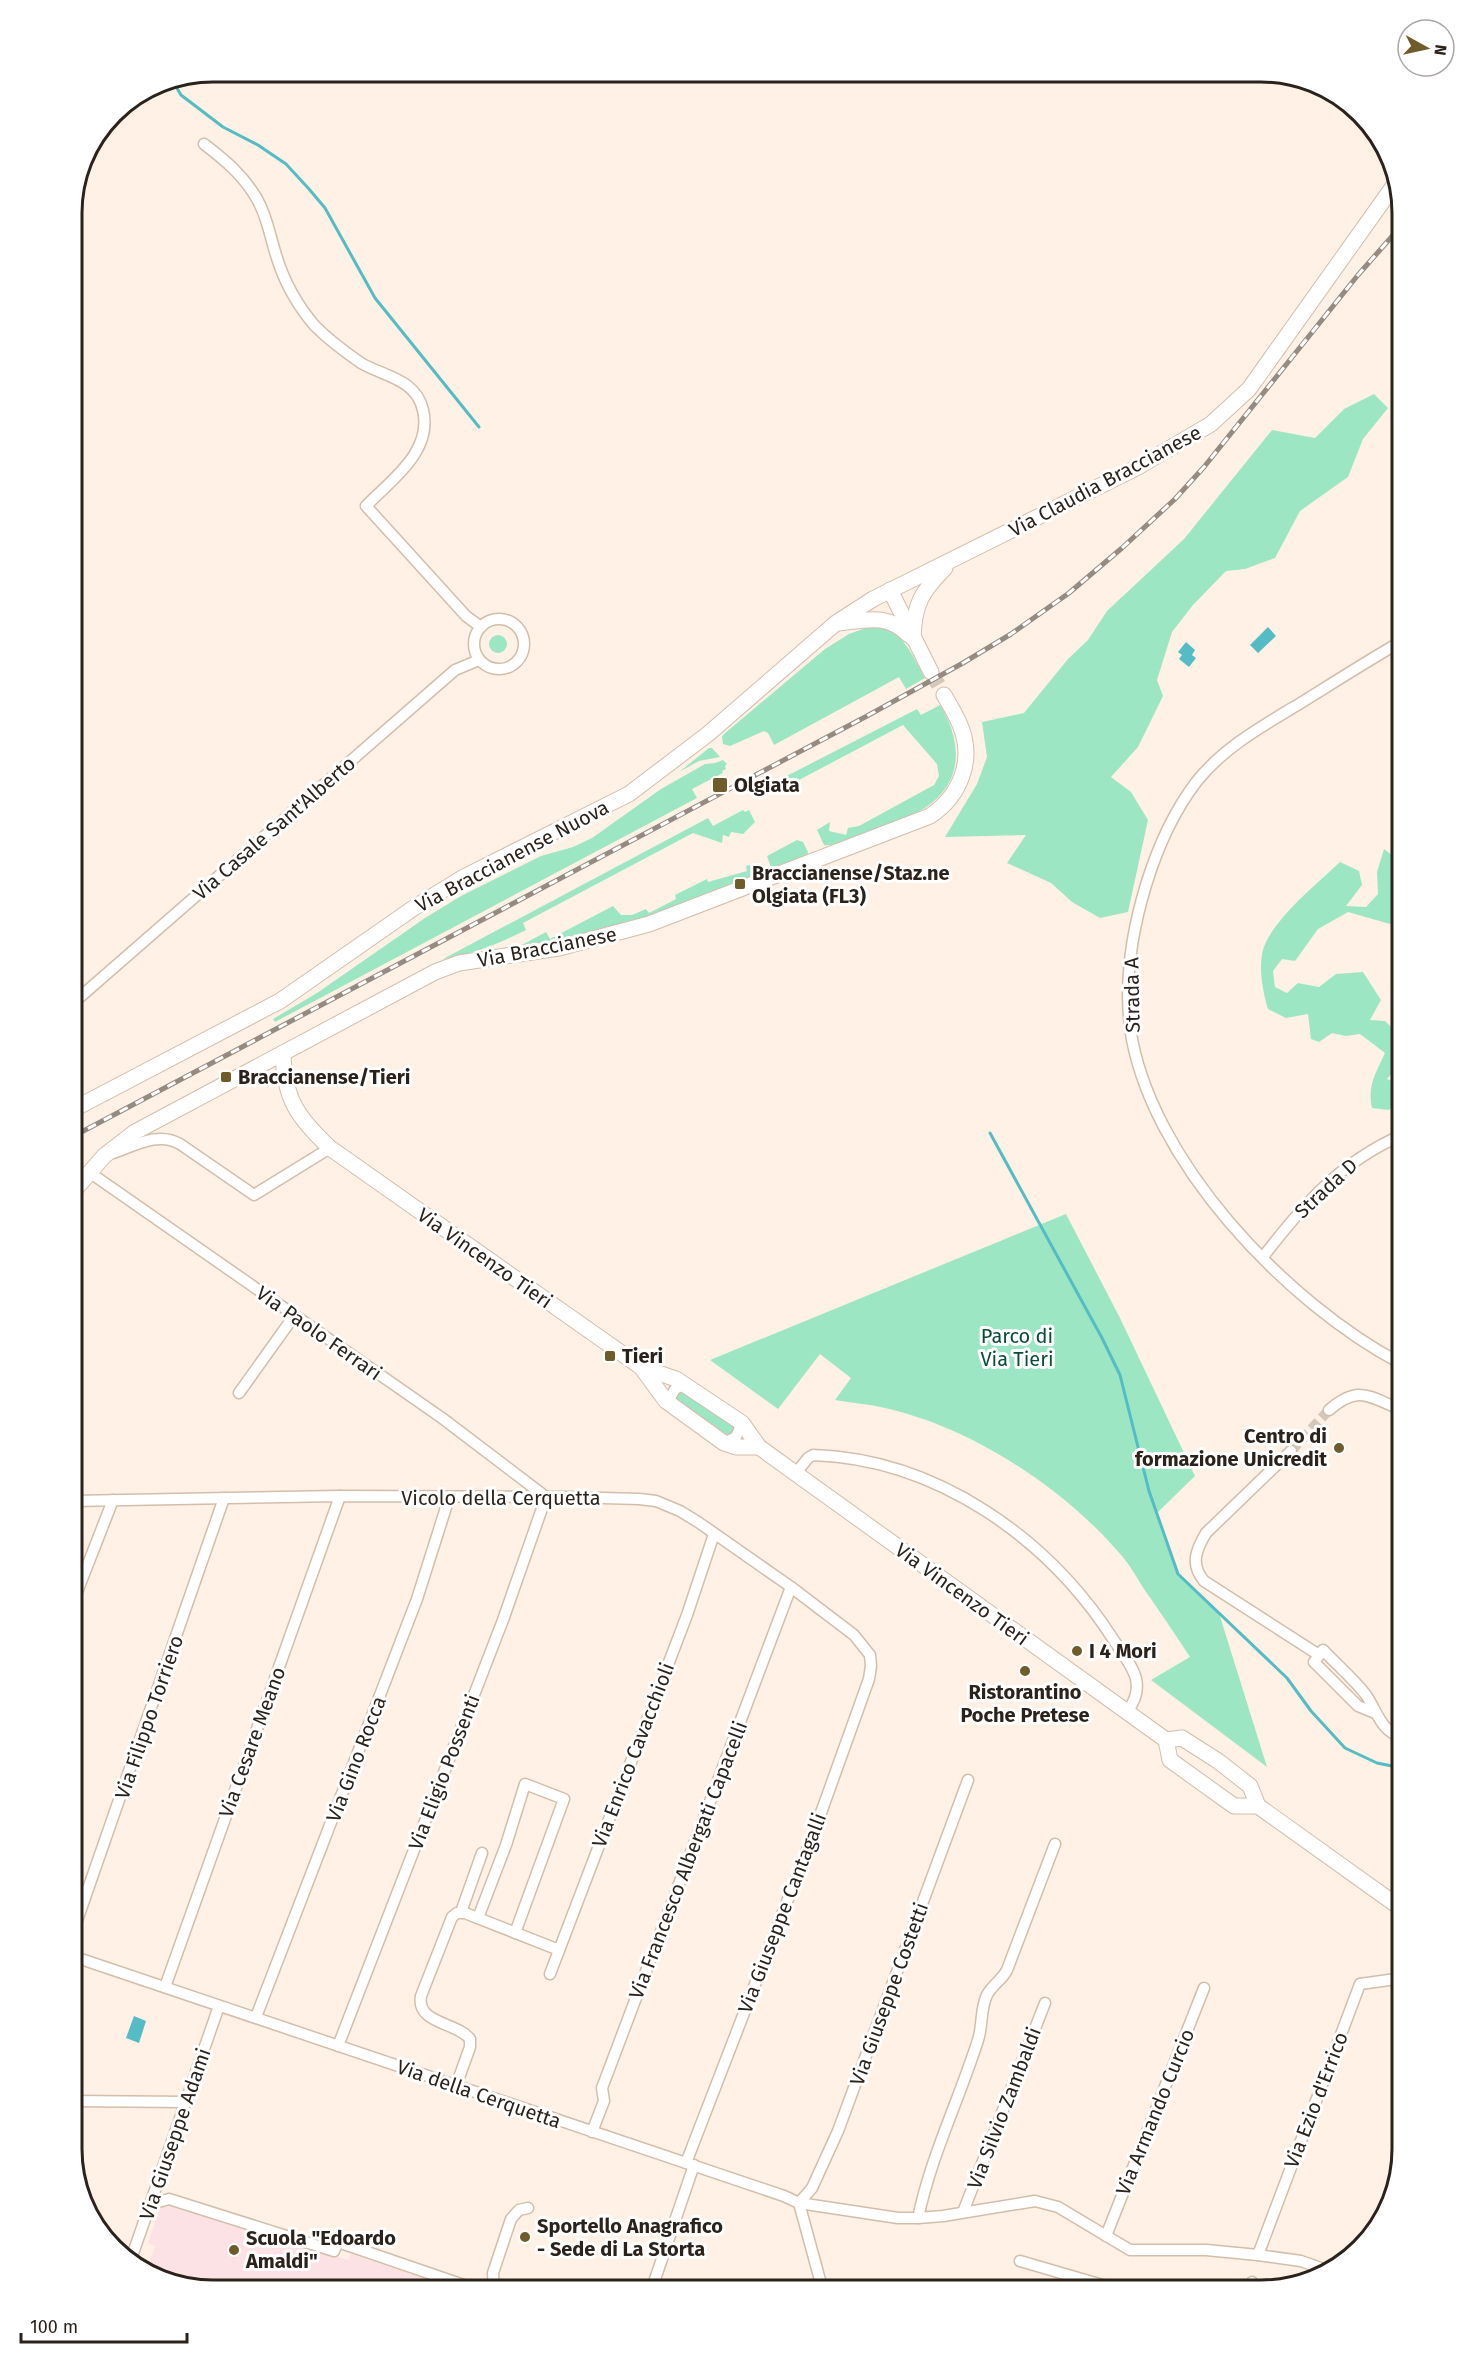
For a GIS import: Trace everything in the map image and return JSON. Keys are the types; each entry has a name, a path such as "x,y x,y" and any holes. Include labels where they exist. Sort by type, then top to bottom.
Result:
{"street":[{"path":"204,144 233,167 257,198 285,280 296,301 314,324 331,341 360,362 404,382 420,400 425,424 420,447 366,506 466,616 481,627"},
{"name":"Via Claudia Braccianese","path":"954,559 1138,467 1211,424 1229,409 1249,389 1389,192"},
{"path":"836,623 890,590 954,559"},
{"path":"913,638 918,602 927,586 954,559"},
{"path":"890,590 931,672"},
{"path":"836,623 877,619 888,621 900,626 913,638"},
{"path":"496,620 504,620 519,629 524,645 517,661 502,669 486,666 479,660 474,640 481,627 496,620"},
{"name":"Via Braccianense Nuova","path":"83,1104 280,1001 464,877 629,794 708,734 836,623"},
{"name":"Strada A","path":"1392,647 1261,727 1213,763 1188,794 1164,838 1148,879 1136,921 1129,968 1129,1015 1138,1062 1149,1095 1180,1155 1205,1193 1263,1257 1309,1300 1364,1341 1392,1358"},
{"name":"Via Casale Sant'Alberto","path":"83,995 455,670 479,660"},
{"name":"Via Braccianese","path":"82,1180 104,1156 150,1123 435,972 459,963 559,948 640,927 784,874 930,816 956,790 965,762 962,730 944,695"},
{"name":"Via Vincenzo Tieri","path":"283,1053 284,1077 294,1107 304,1122 330,1148 640,1367 668,1402 724,1443 730,1446 759,1448"},
{"path":"104,1156 148,1140 168,1139 180,1144 254,1195 330,1148"},
{"name":"Strada D","path":"1263,1257 1288,1223 1342,1169 1359,1156 1392,1141"},
{"name":"Via Paolo Ferrari","path":"89,1172 442,1418 546,1497"},
{"path":"239,1393 294,1316"},
{"name":"Via Vincenzo Tieri","path":"640,1367 685,1384 742,1423 759,1448 1166,1740"},
{"path":"668,1402 675,1389 685,1384"},
{"path":"1329,1410 1350,1395 1359,1394 1392,1406"},
{"path":"724,1443 736,1437 742,1423"},
{"path":"1291,1451 1206,1533 1198,1546 1194,1560 1197,1574 1204,1581 1319,1655 1323,1650 1367,1696 1375,1713 1392,1735"},
{"path":"796,1473 813,1455 860,1462 920,1477 954,1492 987,1511 1068,1578 1102,1621 1134,1671 1138,1683 1136,1698 1128,1712"},
{"name":"Vicolo della Cerquetta","path":"82,1501 340,1496 546,1497 639,1499 656,1502 689,1516 791,1587 854,1635 866,1649 871,1662"},
{"name":"Via Cesare Meano","path":"165,1987 340,1496"},
{"name":"Via Eligio Possenti","path":"338,2046 503,1620 546,1497"},
{"name":"Via Filippo Torriero","path":"82,1906 224,1498"},
{"name":"Via Gino Rocca","path":"256,2017 417,1599 449,1498"},
{"path":"82,1579 113,1500"},
{"name":"Via Enrico Cavacchioli","path":"550,1974 682,1626 714,1534"},
{"name":"Via Francesco Albergati Capacelli","path":"592,2132 604,2101 602,2088 791,1587"},
{"name":"Via Giuseppe Cantagalli","path":"654,2280 690,2164 816,1824 868,1679 871,1662"},
{"path":"1258,1806 1234,1806 1170,1760 1166,1740 1182,1738 1218,1761 1248,1784 1258,1806 1392,1902"},
{"path":"1173,1762 1188,1741"},
{"name":"Via Giuseppe Costetti","path":"799,2204 812,2188 838,2131 968,1780"},
{"path":"478,1918 506,1845 525,1784 564,1799 515,1933"},
{"path":"1234,1806 1248,1784"},
{"path":"918,2218 929,2174 978,2039 984,2003 989,1991 1003,1979 1055,1844"},
{"path":"461,1912 482,1853"},
{"path":"456,2086 470,2047 470,2039 464,2033 426,2014 421,2008 420,2000 454,1914 461,1912 559,1950"},
{"name":"Via della Cerquetta","path":"82,1959 784,2196 799,2204 898,2218 918,2218 1035,2201 1058,2207 1121,2247 1138,2252 1206,2250 1301,2261 1318,2267"},
{"name":"Via Ezio d'Errico","path":"1258,2255 1360,1984 1392,1980"},
{"name":"Via Armando Curcio","path":"1106,2236 1204,1988"},
{"name":"Via Silvio Zambaldi","path":"963,2212 1045,2004"},
{"name":"Via Giuseppe Adami","path":"133,2253 219,2006"},
{"path":"82,2101 185,2102"},
{"path":"151,2204 169,2199 334,2252 338,2242 449,2280"},
{"path":"799,2204 820,2280"},
{"path":"493,2280 493,2273 511,2218 519,2210 528,2208"},
{"path":"1020,2261 1085,2280"}],"shaded area":[{"name":"Scuola \"Edoardo Amaldi\"","path":"177,2206 348,2260 351,2254 428,2280 205,2280 171,2274 150,2263 155,2246 148,2243 160,2207"}],"green space":[{"path":"1374,394 1388,408 1363,439 1348,477 1300,511 1275,558 1245,569 1226,571 1193,605 1172,632 1157,680 1163,696 1138,747 1111,777 1131,792 1148,820 1128,912 1100,918 1072,902 1051,883 1007,863 1026,835 945,837 977,784 987,757 982,722 1024,713 1068,659 1088,640 1107,611 1184,539 1272,430 1315,438 1344,409"},
{"path":"874,625 892,631 906,644 925,678 906,689 899,677 774,745 768,733 764,731 730,746 723,744 724,734 825,649 849,634"},
{"path":"498,635 504,638 507,644 504,650 498,653 492,650 489,644 492,638"},
{"path":"940,705 948,719 956,748 952,775 946,787 936,799 917,812 842,842 824,845 817,830 830,822 829,831 846,835 848,828 859,826 934,785 939,776 937,764 903,725 782,789 777,781 917,709 921,715"},
{"path":"712,748 720,757 699,761 679,772"},
{"path":"723,760 727,764 723,773 692,789 697,798 275,1022 273,1019 317,993 425,918 461,896 541,856 573,847 592,838 661,789 705,764"},
{"path":"743,810 745,812 749,810 755,822 743,834 731,832 729,837 723,835 722,843 693,833 523,923 526,930 485,948 443,959 708,818 713,826"},
{"path":"797,840 803,842 808,852 807,857 772,870 767,856"},
{"path":"1384,849 1392,855 1392,922 1390,924 1348,912 1318,929 1295,961 1282,959 1273,971 1275,987 1287,993 1298,983 1319,987 1336,974 1363,972 1381,1000 1370,1020 1385,1021 1392,1028 1392,1073 1387,1079 1392,1081 1392,1107 1389,1110 1372,1108 1371,1100 1372,1086 1385,1053 1360,1034 1346,1036 1332,1033 1319,1042 1311,1039 1308,1014 1286,1018 1268,1009 1261,975 1262,954 1273,930 1283,917 1340,862 1359,871 1362,885 1346,906 1366,907 1378,894 1377,872"},
{"path":"746,866 756,868 755,878 649,919 580,938 518,947 546,932 550,939 613,906 621,915 632,915 646,909 649,913 676,899 675,895 707,879 708,882 747,871"},
{"name":"Parco di Via Tieri","path":"1066,1214 1120,1318 1195,1476 1157,1513 1178,1574 1219,1613 1267,1767 1151,1680 1190,1657 1124,1559 1098,1530 1044,1484 982,1445 950,1430 885,1408 835,1400 851,1378 820,1354 778,1409 710,1360"},
{"path":"683,1392 732,1425 733,1434 726,1437 676,1400 678,1394"}],"water":[{"path":"1268,627 1276,636 1258,653 1250,645"},
{"path":"1186,642 1195,650 1192,655 1196,658 1189,667 1179,659 1182,655 1178,652"},
{"path":"134,2016 146,2021 139,2043 126,2038"}],"waterway":[{"path":"177,88 181,95 223,127 258,145 286,164 309,189 325,208 375,298 479,427"},
{"path":"990,1133 1120,1375 1149,1491 1178,1574 1287,1678 1311,1711 1345,1748 1377,1763 1392,1766"}],"tunnel":[{"path":"931,672 944,695"},
{"path":"1291,1451 1329,1410"}],"railway":[{"path":"83,1131 867,716 1011,634 1069,593 1175,499 1204,467 1358,275 1392,236"}],"place":[{"name":"Olgiata","path":"720,785"},
{"name":"Braccianense/Staz.ne Olgiata (FL3)","path":"740,884"},
{"name":"Braccianense/Tieri","path":"226,1077"},
{"name":"Tieri","path":"610,1356"},
{"name":"Centro di formazione Unicredit","path":"1339,1448"},
{"name":"I 4 Mori","path":"1077,1651"},
{"name":"Ristorantino Poche Pretese","path":"1025,1671"},
{"name":"Sportello Anagrafico - Sede di La Storta","path":"525,2237"},
{"name":"Scuola \"Edoardo Amaldi\"","path":"234,2250"}]}
